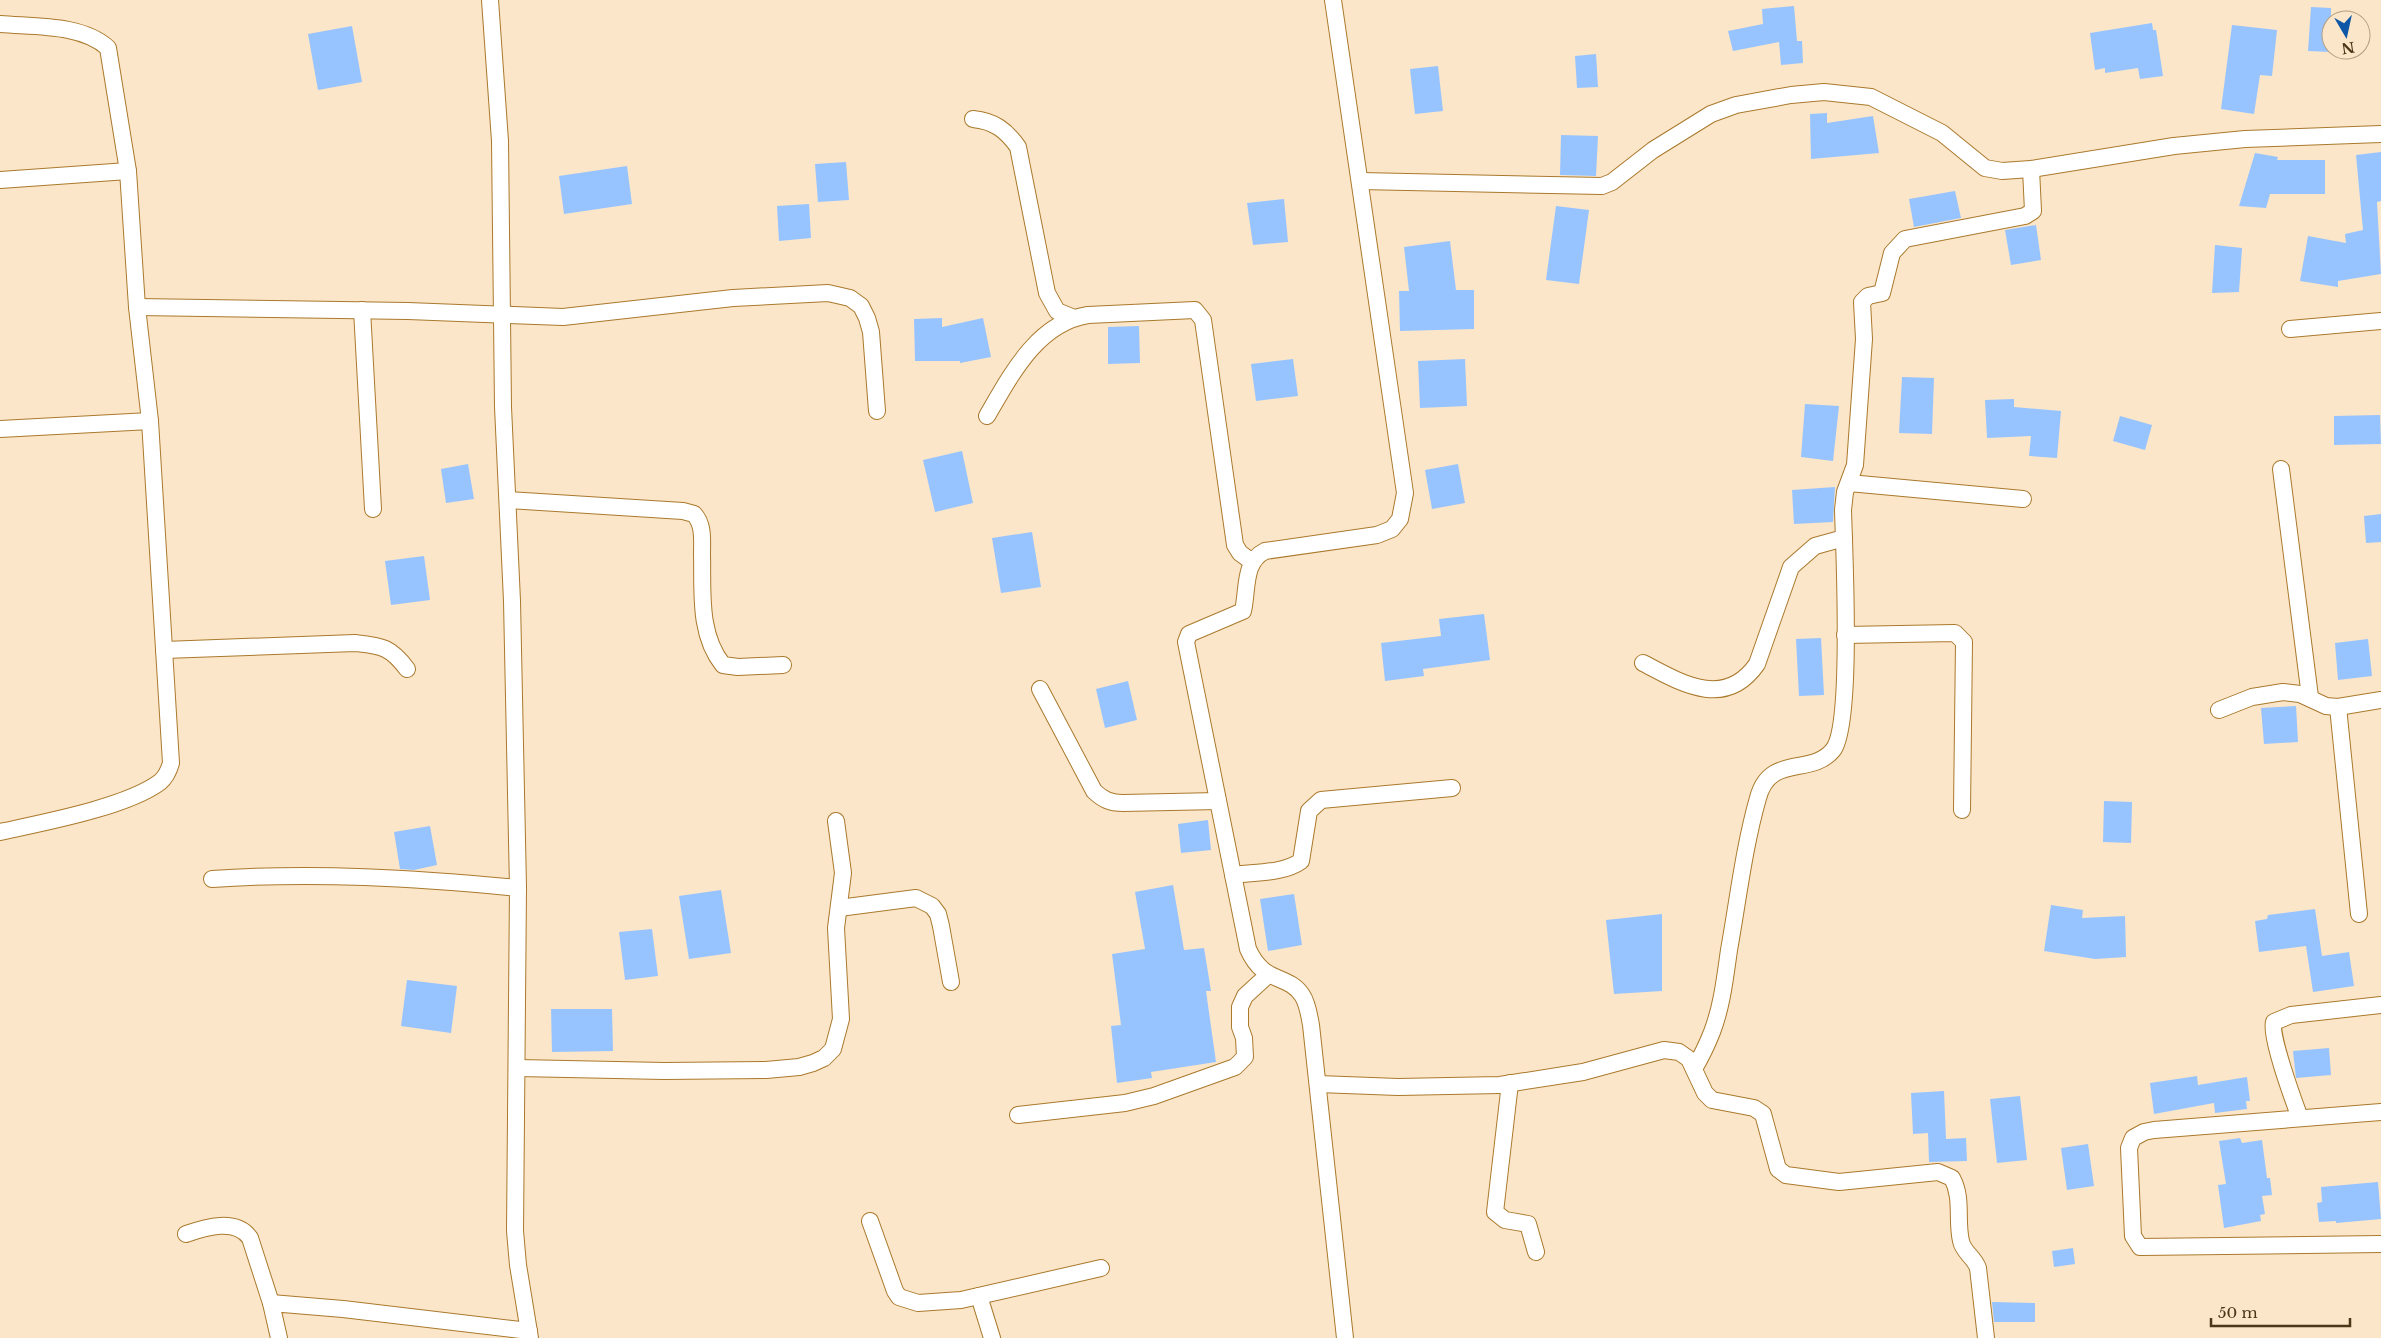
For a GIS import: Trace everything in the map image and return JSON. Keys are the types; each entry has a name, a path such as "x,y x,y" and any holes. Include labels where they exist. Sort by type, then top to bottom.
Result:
{"street":[{"path":"272,1303 343,1309 530,1334 518,1264 515,1231 514,1153 518,1068 518,888 502,315 500,140 490,0"},
{"path":"1333,0 1405,493 1404,507 1400,519 1392,529 1377,535 1265,551 1251,561 1243,611 1189,634 1186,642 1248,948 1255,963 1268,975 1297,989 1307,1004 1318,1084 1345,1338"},
{"path":"0,24 78,32 98,38 108,48 128,171 137,307 150,421 171,763 168,773 160,782 111,804 0,832"},
{"path":"1360,181 1602,186 1612,182 1653,150 1711,114 1736,105 1791,95 1824,92 1871,97 1942,133 1985,168 2002,171 2031,169 2174,146 2244,139 2381,134"},
{"path":"973,119 995,124 1009,135 1018,147 1047,293 1057,311 1074,318"},
{"path":"1694,1069 1713,1030 1720,1002 1742,871 1761,788 1767,778 1774,772 1823,758 1833,750 1844,711 1843,510 1855,465 1864,339 1863,300 1868,296 1882,293 1892,253 1905,239 2024,216 2033,212 2031,169"},
{"path":"0,180 128,171"},
{"path":"137,307 362,310 563,317 733,298 828,293 850,298 861,306 871,332 877,411"},
{"path":"987,416 1024,354 1038,342 1074,318 1088,315 1184,309 1195,310 1203,320 1235,545 1240,553 1251,561"},
{"path":"362,310 373,509"},
{"path":"2290,329 2381,321"},
{"path":"0,429 150,421"},
{"path":"2281,469 2310,697"},
{"path":"1849,483 2023,500"},
{"path":"508,500 683,511 694,514 702,527 703,608 706,630 716,656 723,665 738,667 783,665"},
{"path":"1643,663 1684,684 1696,688 1729,686 1748,677 1757,664 1791,567 1815,546 1844,538"},
{"path":"1845,635 1955,633 1964,642 1962,810"},
{"path":"164,650 355,643 382,646 396,654 406,669"},
{"path":"1040,689 1094,792 1102,798 1111,803 1123,804 1218,801"},
{"path":"2219,710 2271,692 2289,692 2310,697 2319,703 2338,707 2381,700"},
{"path":"2338,707 2359,914"},
{"path":"1233,875 1288,868 1301,861 1309,811 1321,800 1452,788"},
{"path":"518,1068 664,1071 766,1070 813,1064 833,1049 840,1029 840,988 836,928 843,873 836,821"},
{"path":"212,879 271,875 332,875 406,878 518,888"},
{"path":"839,908 916,898 932,906 938,914 941,926 950,982"},
{"path":"1018,1115 1125,1103 1154,1096 1236,1067 1246,1057 1239,1016 1242,1001 1268,975"},
{"path":"2300,1118 2277,1045 2273,1028 2274,1022 2290,1015 2381,1005"},
{"path":"1318,1084 1458,1087 1510,1083 1583,1072 1664,1050 1686,1055 1705,1093 1712,1100 1754,1108 1763,1114 1778,1170 1786,1175 1839,1182 1938,1172 1952,1178 1959,1199 1961,1242 1976,1261 1978,1268 1986,1338"},
{"path":"1510,1083 1495,1212 1505,1220 1528,1224 1536,1252"},
{"path":"2381,1112 2154,1130 2144,1132 2133,1138 2129,1148 2134,1241 2140,1247 2381,1244"},
{"path":"870,1221 899,1297 918,1303 961,1300 1101,1268"},
{"path":"186,1234 202,1228 239,1227 244,1230 250,1238 272,1303 278,1338"},
{"path":"979,1296 992,1338"}],"building":[{"path":"1794,6 1797,41 1802,41 1803,63 1781,65 1779,42 1733,51 1728,31 1763,24 1762,9"},
{"path":"2311,7 2331,8 2331,10 2321,10 2321,52 2308,51"},
{"path":"2152,23 2153,30 2156,30 2163,76 2140,79 2138,68 2105,73 2105,68 2095,70 2090,33"},
{"path":"2232,25 2277,30 2272,76 2260,75 2254,114 2221,109"},
{"path":"352,26 362,82 318,90 308,34"},
{"path":"1596,54 1598,87 1577,88 1575,56"},
{"path":"1438,66 1443,111 1415,114 1410,69"},
{"path":"1827,113 1827,123 1873,116 1879,153 1811,159 1810,114"},
{"path":"1561,135 1598,136 1596,176 1560,175"},
{"path":"2381,152 2381,201 2377,202 2381,274 2338,281 2338,287 2300,281 2308,236 2346,243 2345,234 2363,230 2356,155"},
{"path":"2255,153 2278,157 2277,160 2325,160 2325,194 2270,194 2266,208 2239,206"},
{"path":"846,162 849,200 818,202 815,164"},
{"path":"627,166 632,204 564,214 559,176"},
{"path":"1955,191 1961,218 1914,227 1909,199"},
{"path":"1284,199 1288,242 1253,245 1247,203"},
{"path":"809,204 811,238 779,241 777,206"},
{"path":"1556,206 1589,210 1579,284 1546,280"},
{"path":"2036,225 2041,260 2011,265 2005,230"},
{"path":"1450,241 1456,290 1474,290 1474,329 1400,331 1399,291 1409,291 1404,247"},
{"path":"2215,245 2242,248 2239,292 2212,293"},
{"path":"942,318 942,327 983,318 991,357 960,363 960,361 915,361 914,319"},
{"path":"1139,326 1140,363 1108,364 1108,327"},
{"path":"1293,359 1298,396 1256,401 1251,364"},
{"path":"1465,359 1467,406 1420,408 1418,361"},
{"path":"1902,377 1934,378 1932,434 1899,433"},
{"path":"2014,399 2014,407 2061,411 2057,458 2029,456 2031,436 1987,438 1985,400"},
{"path":"1805,404 1839,406 1833,461 1801,457"},
{"path":"2380,415 2381,444 2334,445 2334,416"},
{"path":"2120,416 2152,425 2145,450 2113,441"},
{"path":"962,451 973,503 935,512 923,460"},
{"path":"468,464 474,499 446,503 441,469"},
{"path":"1458,464 1465,503 1432,509 1425,470"},
{"path":"1835,487 1833,522 1794,524 1792,490"},
{"path":"2381,514 2381,542 2366,543 2364,516"},
{"path":"1032,532 1041,587 1001,593 992,538"},
{"path":"424,556 430,600 391,605 385,561"},
{"path":"1484,614 1490,660 1423,669 1424,676 1385,681 1381,643 1441,636 1439,619"},
{"path":"1821,638 1824,695 1799,696 1796,639"},
{"path":"2368,639 2372,676 2338,680 2335,643"},
{"path":"1128,681 1137,720 1105,728 1096,689"},
{"path":"2296,706 2298,742 2264,744 2261,708"},
{"path":"2104,801 2132,802 2131,843 2103,842"},
{"path":"1208,820 1211,850 1181,853 1178,824"},
{"path":"430,826 437,865 414,870 400,869 394,832"},
{"path":"1173,885 1184,950 1204,948 1211,991 1206,991 1216,1062 1151,1072 1152,1078 1117,1083 1111,1026 1121,1025 1112,954 1145,949 1135,892"},
{"path":"721,890 731,953 689,959 679,896"},
{"path":"1294,894 1302,945 1268,951 1260,899"},
{"path":"2051,905 2083,910 2082,918 2125,916 2126,957 2095,959 2044,951"},
{"path":"2315,909 2322,956 2349,952 2354,986 2313,992 2306,946 2259,952 2255,921 2267,919 2268,915"},
{"path":"1662,914 1662,991 1614,994 1606,920"},
{"path":"652,929 658,976 625,980 619,932"},
{"path":"407,980 457,986 451,1033 401,1026"},
{"path":"551,1009 612,1009 613,1051 552,1052"},
{"path":"2329,1048 2331,1075 2296,1078 2293,1051"},
{"path":"2197,1076 2198,1085 2247,1077 2250,1101 2246,1101 2247,1109 2215,1113 2214,1103 2154,1114 2150,1083"},
{"path":"1944,1091 1946,1139 1966,1138 1967,1161 1929,1162 1928,1133 1913,1134 1911,1093"},
{"path":"2020,1096 2027,1160 1997,1163 1990,1099"},
{"path":"2240,1138 2242,1143 2262,1140 2267,1178 2270,1178 2272,1195 2262,1196 2265,1214 2260,1215 2261,1221 2224,1228 2218,1185 2226,1184 2219,1141"},
{"path":"2088,1144 2094,1186 2067,1190 2061,1148"},
{"path":"2378,1182 2381,1219 2336,1223 2336,1221 2319,1222 2317,1203 2322,1202 2321,1187"},
{"path":"2073,1248 2075,1264 2054,1267 2052,1251"},
{"path":"1992,1302 2035,1303 2035,1322 1994,1322"}]}
